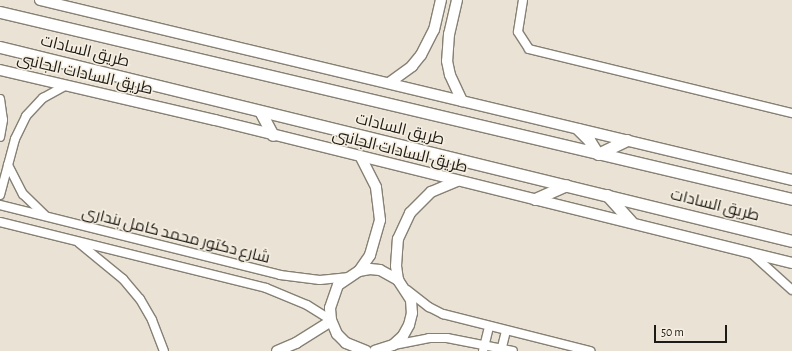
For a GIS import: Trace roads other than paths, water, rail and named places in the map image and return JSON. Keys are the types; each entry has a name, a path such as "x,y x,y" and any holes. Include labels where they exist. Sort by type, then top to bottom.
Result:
{"main road":[{"name":"طريق السادات","path":"0,12 792,199"},
{"name":"طريق السادات","path":"0,46 792,241"},
{"path":"260,111 273,135"},
{"path":"578,129 589,140 597,154 627,140"},
{"path":"535,199 566,185"},
{"path":"607,195 631,222"}],"street":[{"path":"40,0 792,180"},
{"path":"389,83 412,66 421,55 434,30 441,0"},
{"path":"456,0 446,47 450,75 462,101"},
{"path":"523,0 518,32 529,49 792,113"},
{"name":"طريق السادات الجانبى","path":"0,70 273,135 361,158 459,180 792,263"},
{"path":"0,195 20,127 26,116 43,98 65,86"},
{"path":"0,99 3,120 0,137"},
{"path":"361,158 376,187 380,220 370,255 359,270 347,277 332,296 331,321 337,334 346,343 366,351"},
{"path":"8,165 23,194 47,217"},
{"path":"398,280 396,266 398,238 410,213 431,192 459,180"},
{"name":"شارع دكتور محمد كامل بندارى","path":"0,205 280,275 320,280 347,277"},
{"name":"شارع دكتور محمد كامل بندارى","path":"0,222 266,288 300,301 331,321"},
{"path":"77,241 123,280 140,299 164,351"},
{"path":"751,253 792,290"},
{"path":"359,270 380,270 398,280 423,303 443,314 489,327 590,351"},
{"path":"394,345 409,325 411,300 406,288"},
{"path":"276,351 296,343 331,321"},
{"path":"484,348 489,327"},
{"path":"501,350 506,331"},
{"path":"376,351 394,345 429,338 447,338 484,348 514,351"}]}
